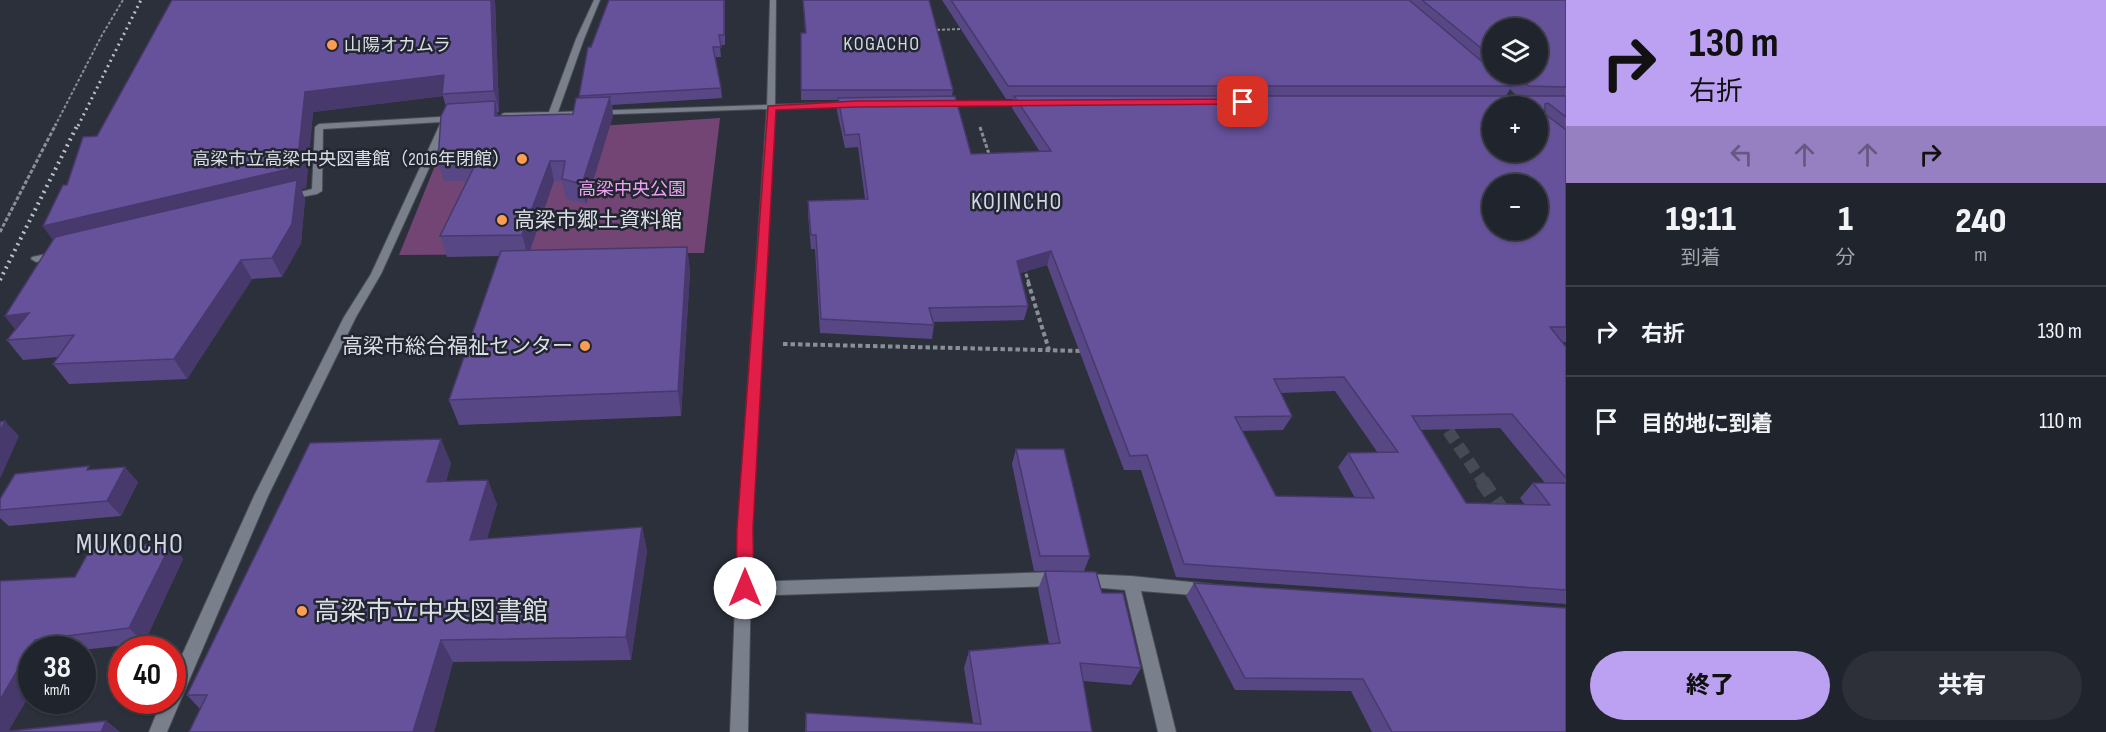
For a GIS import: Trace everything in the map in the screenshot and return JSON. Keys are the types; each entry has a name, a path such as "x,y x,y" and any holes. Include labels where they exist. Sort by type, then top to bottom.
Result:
{"street":[{"path":"553,113 597,0"},
{"path":"739,732 745,528 771,108 773,0"},
{"path":"927,104 1033,103"},
{"path":"494,117 553,113 868,104"},
{"path":"282,199 317,191 319,128 471,118"},
{"path":"186,667 261,496 350,317 376,274 447,120"},
{"path":"36,259 68,252"},
{"path":"745,588 1064,579 1225,590"},
{"path":"1131,584 1167,732"},
{"path":"158,732 166,714"}],"path":[{"path":"0,232 102,35 123,0"},
{"path":"929,30 964,29"},
{"path":"973,103 990,159"},
{"path":"1021,260 1049,350"},
{"path":"758,343 1095,351"}],"green space":[{"name":"高梁中央公園","path":"720,118 704,253 399,255 447,136"}],"building":[{"name":"山陽オカムラ","path":"172,0 491,0 494,91 442,94 444,75 305,92 297,167 43,226 63,185 67,185 83,137 97,136"},
{"path":"609,0 724,0 724,35 719,35 721,47 713,47 721,88 579,96 588,47 591,47"},
{"path":"803,0 929,0 953,90 801,90 801,33 806,33"},
{"path":"951,0 1409,0 1482,62 1482,84 1510,84 1512,86 1008,86"},
{"path":"1422,0 1566,0 1566,87 1526,84 1548,84 1548,18 1482,18 1482,49"},
{"path":"955,96 971,154 1051,151 1014,96 1482,96 1482,162 1548,162 1548,116 1566,130 1566,327 1550,327 1566,347 1566,478 1512,414 1412,416 1466,503 1550,505 1533,483 1566,483 1566,590 1184,564 1147,455 1130,456 1051,251 1017,261 1028,306 929,308 934,325 821,319 816,235 811,235 808,201 868,199 859,134 845,135 838,98","holes":["1344,377 1398,452 1348,453 1374,498 1276,496 1235,417 1292,416 1274,379"]},
{"path":"1548,96 1566,96 1566,117 1548,103"},
{"path":"610,97 582,184 562,179 565,161 550,161 522,235 440,236 477,161 438,161 441,116 447,104 495,101 495,116 573,114 576,98"},
{"path":"297,180 292,224 272,258 241,260 174,359 53,364 74,335 7,340 29,313 5,316 55,237"},
{"name":"高梁市総合福祉センター","path":"687,247 678,391 449,400 501,251"},
{"path":"441,439 427,482 488,480 470,540 642,527 626,637 441,640 413,732 189,732 207,695 187,695 310,443"},
{"path":"1016,449 1064,449 1090,556 1040,556"},
{"path":"89,466 87,470 125,467 107,501 0,510 0,499 15,474"},
{"path":"171,544 129,628 66,636 18,636 18,669 0,700 0,581 75,577 92,546"},
{"path":"1045,571 1096,572 1102,593 1123,593 1141,668 1080,663 1092,732 806,732 806,713 981,724 969,651 1060,643"},
{"path":"1194,583 1566,608 1566,732 1392,732 1363,679 1245,678"},
{"path":"106,721 101,732 0,732"}],"tunnel":[{"path":"1438,416 1483,482"},
{"path":"1482,481 1506,516"}],"railway":[{"path":"78,126 141,0"},
{"path":"0,280 78,124"}],"place":[{"name":"山陽オカムラ","path":"332,45"},
{"name":"高梁市立高梁中央図書館（2016年閉館）","path":"522,159"},
{"name":"高梁市郷土資料館","path":"502,220"},
{"name":"高梁市総合福祉センター","path":"585,346"},
{"name":"高梁市立中央図書館","path":"302,611"}],"district":[{"name":"KOGACHO","path":"882,43"},
{"name":"KOJINCHO","path":"1017,201"},
{"name":"MUKOCHO","path":"130,543"}],"route":[{"path":"745,588 745,528 771,108 856,104 1243,102"}]}
